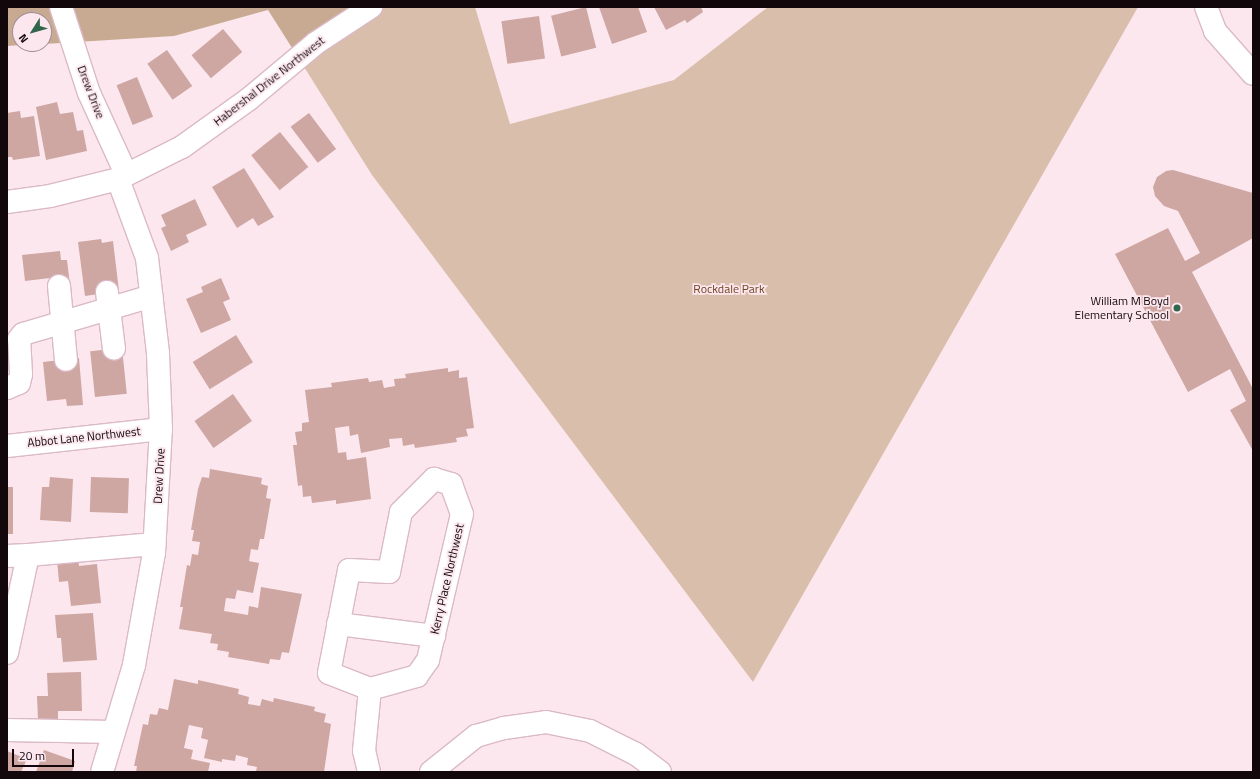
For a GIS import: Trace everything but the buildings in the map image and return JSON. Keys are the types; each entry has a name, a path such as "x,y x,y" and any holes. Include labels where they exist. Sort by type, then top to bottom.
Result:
{"street":[{"name":"Drew Drive","path":"61,7 89,92 122,176 147,258 158,353 161,429 155,544 134,665 103,771"},
{"name":"Habershal Drive Northwest","path":"7,202 50,196 122,176 182,147 249,99 316,43 371,7"},
{"path":"1206,7 1215,31 1249,62"},
{"path":"59,286 66,360"},
{"path":"7,388 19,383 21,374 19,339 28,332 62,323 108,301 152,296"},
{"path":"108,301 114,349"},
{"path":"7,325 22,327 28,332"},
{"name":"Abbot Lane Northwest","path":"7,446 161,429"},
{"name":"Kerry Place Northwest","path":"434,479 451,484 462,514 434,636 428,660 417,676 370,689 329,673 349,570 389,572 401,512 434,479"},
{"path":"7,653 17,556 155,544"},
{"path":"338,624 434,636"},
{"path":"369,772 364,750 370,689"},
{"path":"431,772 476,736 504,728 546,722 590,731 636,754 660,772"},
{"path":"7,730 114,732"}],"green space":[{"name":"Rockdale Park","path":"374,7 475,7 510,124 674,80 768,7 1138,7 753,682 372,175 294,51"}],"shaded area":[{"path":"7,7 374,7 294,51 268,10 174,36 52,44 52,12 12,12 12,46 7,46"}],"place":[{"name":"William M Boyd Elementary School","path":"1177,308"}]}
